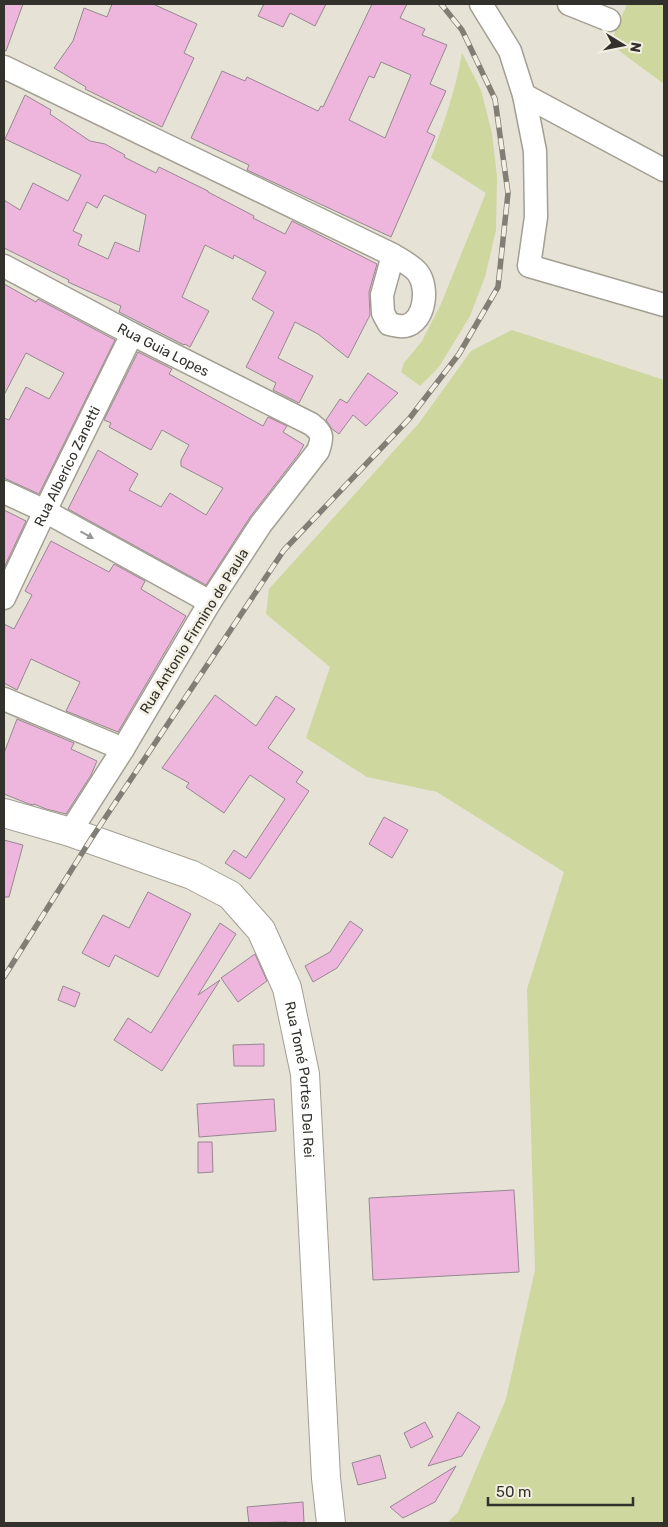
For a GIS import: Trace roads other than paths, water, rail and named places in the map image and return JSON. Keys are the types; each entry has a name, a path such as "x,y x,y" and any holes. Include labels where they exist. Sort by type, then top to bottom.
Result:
{"main road":[{"name":"Rua Tomé Portes Del Rei","path":"4,813 70,832 192,874 230,895 261,930 287,988 305,1074 326,1478 331,1523"}],"street":[{"path":"481,4 510,51 524,95 535,152 536,217 529,266 664,305"},
{"path":"569,4 609,20"},
{"path":"4,67 393,255"},
{"path":"524,95 664,170"},
{"name":"Rua Guia Lopes","path":"4,266 132,334 311,424 322,434"},
{"name":"Rua Alberico Zanetti","path":"4,598 132,334"},
{"name":"Rua Antonio Firmino de Paula","path":"70,832 123,749 210,602 261,524 318,451 322,434"},
{"path":"4,492 45,511 210,602"},
{"path":"4,699 123,749"}],"railway":[{"path":"4,977 91,839 284,550 409,419 459,354 498,287 508,193 495,99 462,30 441,4"}]}
